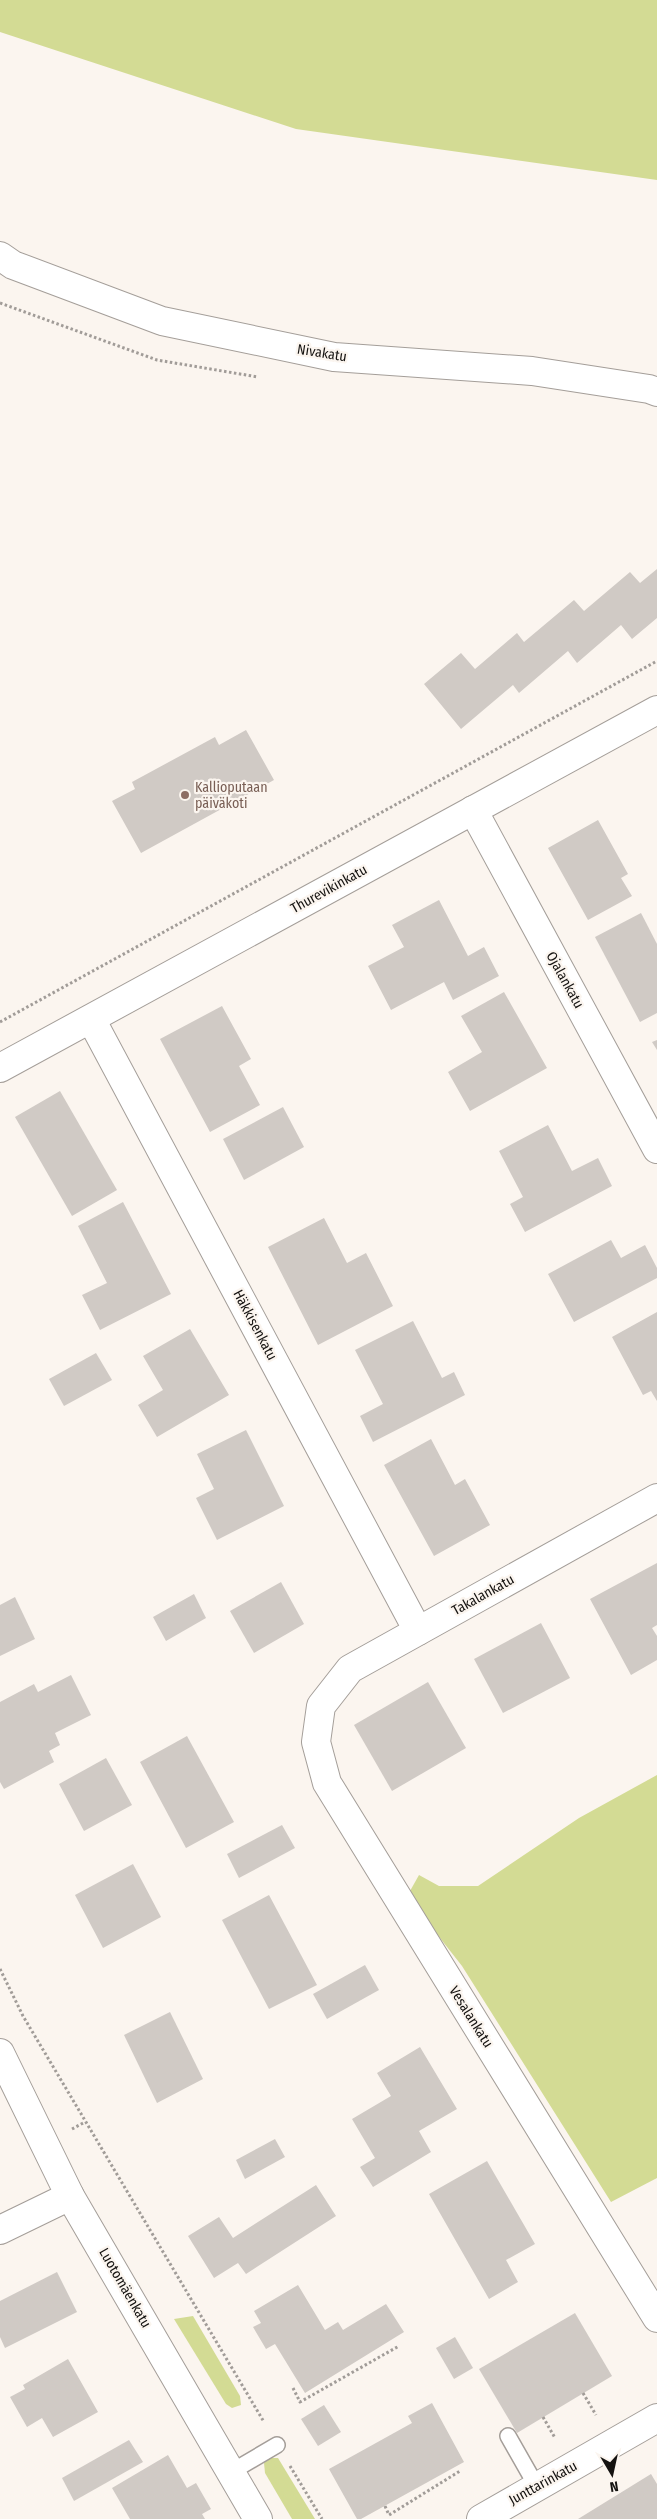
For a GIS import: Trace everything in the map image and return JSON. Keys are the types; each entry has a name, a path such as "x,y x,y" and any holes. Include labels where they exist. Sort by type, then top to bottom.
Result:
{"street":[{"name":"Nivakatu","path":"0,256 13,265 162,321 334,357 532,371 649,389 657,392"},
{"name":"Thurevikinkatu","path":"0,1068 657,710"},
{"name":"Ojalankatu","path":"473,810 657,1149"},
{"name":"Häkkisenkatu","path":"91,1020 418,1632"},
{"name":"Takalankatu","path":"321,1706 350,1669 657,1498"},
{"name":"Vesalankatu","path":"321,1706 316,1742 327,1783 657,2318"},
{"name":"Luotomäenkatu","path":"0,2053 70,2196 258,2519"},
{"path":"0,2230 70,2196"},
{"name":"Junttarinkatu","path":"480,2519 657,2418"}],"lane":[{"path":"508,2436 537,2487"},
{"path":"230,2472 277,2445"}],"path":[{"path":"0,1022 657,661"},
{"path":"0,1969 27,2025 322,2519"},
{"path":"293,2388 300,2402 399,2346"},
{"path":"385,2506 389,2515 460,2471"}],"green space":[{"path":"0,0 657,0 657,180 296,129 0,32"},
{"path":"657,1775 657,2178 611,2202 462,1966 418,1910 410,1891 419,1875 439,1886 478,1886 579,1818"},
{"path":"193,2316 240,2396 241,2405 232,2408 226,2404 174,2319"},
{"path":"270,2458 278,2458 315,2519 292,2519 265,2473 264,2463"}],"building":[{"path":"657,569 657,618 632,639 621,625 577,663 568,651 519,693 513,685 461,729 424,684 461,653 475,669 517,633 524,642 574,600 584,611 630,572 640,583"},
{"name":"Kallioputaan päiväkoti","path":"246,730 274,780 141,853 112,801 135,789 132,782 215,737 219,745"},
{"path":"598,820 628,874 621,878 632,896 588,920 548,848"},
{"path":"439,900 468,956 484,947 499,976 453,1000 444,982 391,1010 368,966 404,947 392,925"},
{"path":"641,913 657,944 657,1013 640,1022 595,937"},
{"path":"504,992 547,1068 470,1111 448,1072 482,1052 461,1016"},
{"path":"222,1006 251,1059 239,1066 260,1105 210,1132 160,1039"},
{"path":"657,1040 657,1050 652,1042"},
{"path":"60,1091 117,1190 72,1216 15,1117"},
{"path":"283,1107 304,1147 244,1180 223,1139"},
{"path":"548,1125 572,1171 598,1158 612,1186 525,1232 510,1204 523,1197 499,1151"},
{"path":"123,1202 171,1294 100,1330 82,1295 107,1283 78,1226"},
{"path":"324,1218 347,1263 366,1253 393,1306 318,1345 268,1247"},
{"path":"611,1240 621,1258 645,1245 657,1268 657,1278 574,1322 548,1274"},
{"path":"657,1312 657,1401 651,1391 643,1395 612,1337"},
{"path":"413,1321 442,1378 454,1372 465,1395 373,1442 360,1416 383,1404 355,1350"},
{"path":"190,1329 229,1395 157,1437 138,1405 163,1390 143,1356"},
{"path":"96,1353 112,1380 64,1406 49,1379"},
{"path":"246,1430 284,1506 217,1540 196,1498 214,1489 197,1454"},
{"path":"431,1439 455,1485 465,1479 490,1525 434,1556 384,1465"},
{"path":"657,1563 657,1625 652,1628 657,1636 657,1660 631,1675 590,1599"},
{"path":"281,1582 304,1624 254,1653 230,1611"},
{"path":"194,1594 206,1618 166,1641 153,1617"},
{"path":"15,1597 35,1639 0,1656 0,1605"},
{"path":"541,1623 570,1678 503,1713 474,1659"},
{"path":"71,1675 91,1715 55,1733 60,1745 49,1751 54,1762 4,1789 0,1782 0,1702 34,1684 38,1692"},
{"path":"428,1682 466,1748 392,1791 354,1725"},
{"path":"187,1736 234,1822 186,1848 140,1762"},
{"path":"106,1758 132,1805 84,1831 59,1784"},
{"path":"282,1825 295,1848 239,1878 227,1854"},
{"path":"133,1864 161,1917 103,1948 75,1895"},
{"path":"269,1895 317,1985 269,2009 222,1920"},
{"path":"365,1965 379,1990 327,2019 313,1994"},
{"path":"170,2012 203,2079 157,2103 124,2035"},
{"path":"420,2047 457,2109 419,2131 431,2152 373,2187 360,2167 375,2158 352,2119 391,2096 377,2073"},
{"path":"275,2139 285,2157 245,2179 236,2160"},
{"path":"487,2161 535,2244 506,2260 518,2282 489,2299 429,2194"},
{"path":"316,2185 336,2216 246,2274 238,2263 214,2278 188,2236 219,2217 233,2238"},
{"path":"57,2272 77,2312 5,2348 0,2337 0,2301"},
{"path":"298,2285 325,2330 338,2322 343,2330 386,2304 404,2332 305,2393 275,2344 266,2349 253,2327 261,2323 254,2311"},
{"path":"575,2313 612,2376 517,2433 479,2369"},
{"path":"455,2337 473,2368 454,2379 436,2348"},
{"path":"68,2359 98,2412 53,2437 42,2418 27,2427 10,2397 25,2389 23,2385"},
{"path":"432,2403 464,2462 361,2519 357,2519 329,2469 412,2423 408,2416"},
{"path":"324,2405 341,2432 318,2446 301,2419"},
{"path":"129,2440 143,2462 74,2501 62,2478"},
{"path":"168,2455 187,2488 196,2483 211,2509 202,2514 205,2519 130,2519 112,2488"},
{"path":"651,2474 657,2484 657,2519 578,2519"}],"place":[{"name":"Kallioputaan päiväkoti","path":"185,795"}]}
